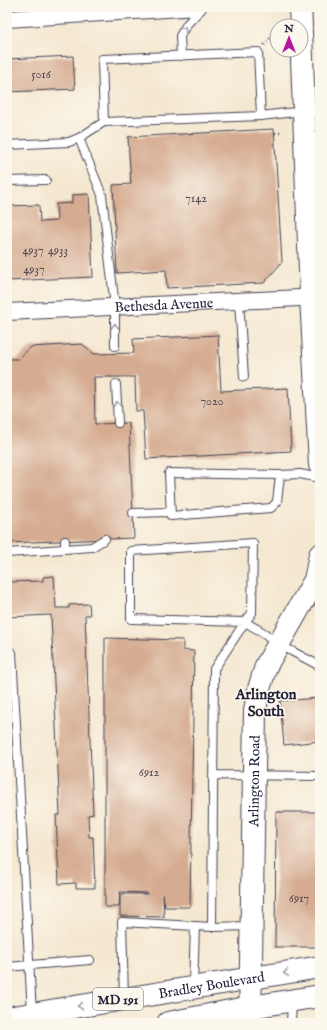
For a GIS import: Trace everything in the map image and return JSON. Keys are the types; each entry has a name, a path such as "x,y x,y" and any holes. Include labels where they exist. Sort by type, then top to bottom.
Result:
{"main road":[{"path":"300,7 301,18"},
{"path":"302,58 316,297 320,457"},
{"name":"Arlington Road","path":"250,1015 255,710 259,689 266,666 315,580 320,555"},
{"name":"Bradley Boulevard","path":"7,1018 320,967"},
{"name":"Bradley Boulevard","path":"168,1023 250,1015 292,1001 320,996"}],"street":[{"path":"7,19 198,7"},
{"name":"Bethesda Avenue","path":"7,312 316,297"}],"lane":[{"path":"181,56 180,36 187,24 202,7"},
{"path":"104,122 102,59 258,52 261,116"},
{"path":"7,145 69,142 79,138 104,122 261,116 304,111"},
{"path":"79,138 102,195 115,307 115,346"},
{"path":"7,181 46,180"},
{"path":"239,301 244,377"},
{"path":"116,384 118,423"},
{"path":"280,475 277,502 271,508 171,516 169,473 300,474 320,478"},
{"path":"132,513 171,512"},
{"path":"7,553 65,545 92,547 105,539"},
{"path":"212,927 214,669 244,622 252,613 253,543 131,551 131,619 244,622 264,633 278,644 320,666"},
{"path":"12,653 32,1013"},
{"path":"213,775 255,774 320,776"},
{"path":"124,998 122,922 212,927 252,926"},
{"path":"193,988 195,926"},
{"path":"7,967 90,960"},
{"path":"291,1023 292,1001"}],"path":[{"path":"258,52 269,39"},
{"path":"274,134 282,133"}],"building":[{"path":"73,56 75,89 7,92 7,59"},
{"path":"274,129 282,262 264,283 167,288 166,270 117,273 113,185 131,184 128,137"},
{"path":"89,194 93,277 7,281 7,206 39,205 40,222 57,221 56,204 72,203 72,195"},
{"path":"218,335 221,391 288,388 291,451 146,459 143,411 136,411 135,377 94,377 95,424 129,423 134,538 7,543 7,359 18,359 31,347 82,344 94,354 134,353 133,339"},
{"path":"54,576 56,608 69,608 69,605 89,604 90,615 85,615 93,814 88,815 89,837 93,837 95,888 76,888 76,883 59,884 56,815 60,815 51,615 7,617 7,582 43,581 43,577"},
{"path":"105,638 183,640 183,650 194,651 190,907 165,907 163,894 164,917 120,916 120,894 147,893 120,892 119,907 105,907"},
{"path":"320,698 320,741 284,745 280,701"},
{"path":"276,812 320,812 320,947 275,947"}],"district":[{"name":"Arlington South","path":"266,702"}]}
